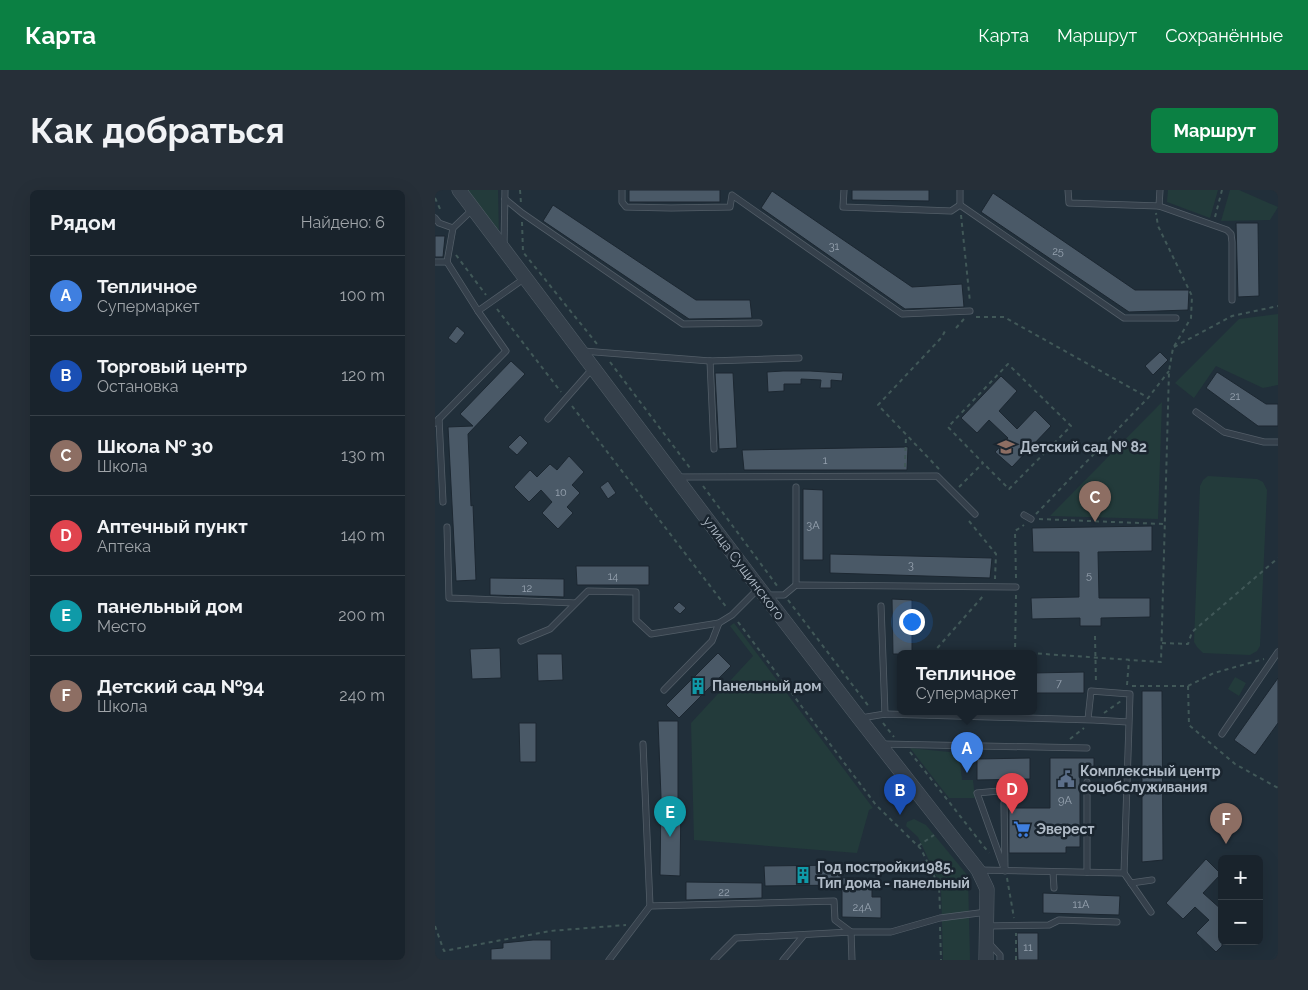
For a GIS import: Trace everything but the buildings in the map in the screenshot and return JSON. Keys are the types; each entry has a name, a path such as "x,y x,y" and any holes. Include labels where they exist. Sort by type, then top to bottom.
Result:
{"street":[{"name":"улица Сущинского","path":"459,190 762,592 978,870 987,889 986,960"}],"lane":[{"path":"504,250 505,190"},
{"path":"622,190 622,202 626,207 671,208 730,207 733,192 902,314 971,314"},
{"path":"844,190 843,207 951,211 960,205"},
{"path":"960,190 960,205"},
{"path":"1068,190 1069,203 1158,205 1227,230 1231,234 1232,300"},
{"path":"1158,205 1160,190"},
{"path":"505,199 522,213 683,324 759,323"},
{"path":"960,205 1123,318 1177,318"},
{"path":"443,502 437,421 506,351 447,262 453,228 473,209"},
{"path":"435,218 439,222 453,228"},
{"path":"435,262 447,262"},
{"path":"478,311 525,278"},
{"path":"581,351 710,361 799,358"},
{"path":"710,361 714,449"},
{"path":"548,419 593,368"},
{"path":"1196,412 1224,432 1265,442 1278,442"},
{"path":"676,478 937,476 975,514"},
{"path":"796,487 796,585"},
{"path":"1024,515 1031,519"},
{"path":"447,527 449,598 575,602"},
{"path":"521,641 550,629 588,591 636,592 636,620 651,634 719,623 762,592 784,595 796,585 1016,587"},
{"path":"881,606 885,714"},
{"path":"664,690 712,641 719,623"},
{"path":"1222,734 1277,654"},
{"path":"1088,719 1091,691 1130,694 1125,873 1151,912"},
{"path":"859,718 897,714"},
{"path":"926,715 1088,719 1128,722"},
{"path":"609,960 650,906 643,744"},
{"path":"879,744 1087,748"},
{"path":"1087,782 1087,872"},
{"path":"1021,788 1004,804 1005,871 977,793 1021,788"},
{"path":"978,870 1125,873"},
{"path":"1053,872 1054,888"},
{"path":"1131,883 1152,880"},
{"path":"650,906 834,901 835,920 851,932"},
{"path":"714,960 736,938 851,932 891,932 940,918 987,926 1049,925 1059,920 1117,922"},
{"path":"987,926 1000,955 1000,960"},
{"path":"851,932 851,960"},
{"path":"783,960 804,935"}],"path":[{"path":"520,190 523,252 603,353 875,716 902,744 1005,871 1007,878"},
{"path":"1215,217 1222,190"},
{"path":"435,198 445,225"},
{"path":"960,205 971,314"},
{"path":"1037,654 1161,662 1169,371 1173,348 1191,318 1192,296 1158,226 1158,205"},
{"path":"450,246 876,805 921,849 939,886 941,960"},
{"path":"1173,348 1232,316 1278,306"},
{"path":"956,328 971,314 1004,316 1148,398"},
{"path":"945,475 879,405 942,337 947,329"},
{"path":"1008,364 1071,426 1009,489 983,463 949,428 1008,364"},
{"path":"1015,650 1015,531 1031,519 1148,398 1169,371"},
{"path":"904,476 906,434"},
{"path":"961,487 958,488 983,463"},
{"path":"936,650 993,586 996,554 967,518"},
{"path":"1031,519 1164,524"},
{"path":"1161,643 1188,644 1192,632 1278,558"},
{"path":"1095,636 1096,692"},
{"path":"1129,660 1127,686 1188,686 1214,673 1277,654"},
{"path":"1188,686 1189,725 1235,764 1278,788"},
{"path":"435,926 444,951 550,931 635,924"}],"green space":[{"path":"463,190 498,190 499,238"},
{"path":"1168,190 1218,190 1210,218 1167,202"},
{"path":"1230,190 1239,190 1278,207 1270,220 1221,221"},
{"path":"1278,314 1278,385 1263,388 1216,366 1194,398 1175,383 1239,319"},
{"path":"1162,402 1158,519 1050,516"},
{"path":"1208,476 1257,479 1263,482 1267,490 1260,646 1257,651 1250,655 1203,653 1194,642 1200,486"},
{"path":"734,623 873,808 869,810 857,853 694,840 691,723 753,656 730,626"},
{"path":"1235,677 1246,683 1239,696 1228,689"},
{"path":"910,748 959,753 962,780 973,780 975,798 949,798"},
{"path":"914,819 926,825 968,876 970,960 943,960 941,886 918,837 906,826 907,822"}],"place":[{"name":"Детский сад № 82","path":"1006,447"},
{"name":"Школа № 30","path":"1095,522"},
{"name":"Панельный дом","path":"698,686"},
{"name":"Тепличное","path":"967,773"},
{"name":"Комплексный центр соцобслуживания","path":"1066,779"},
{"name":"Аптечный пункт","path":"1012,814"},
{"name":"Торговый центр","path":"900,815"},
{"name":"Эверест","path":"1022,829"},
{"name":"панельный дом","path":"670,837"},
{"name":"Детский сад №94","path":"1226,844"},
{"name":"Год постройки1985. Тип дома - панельный","path":"803,875"}]}
